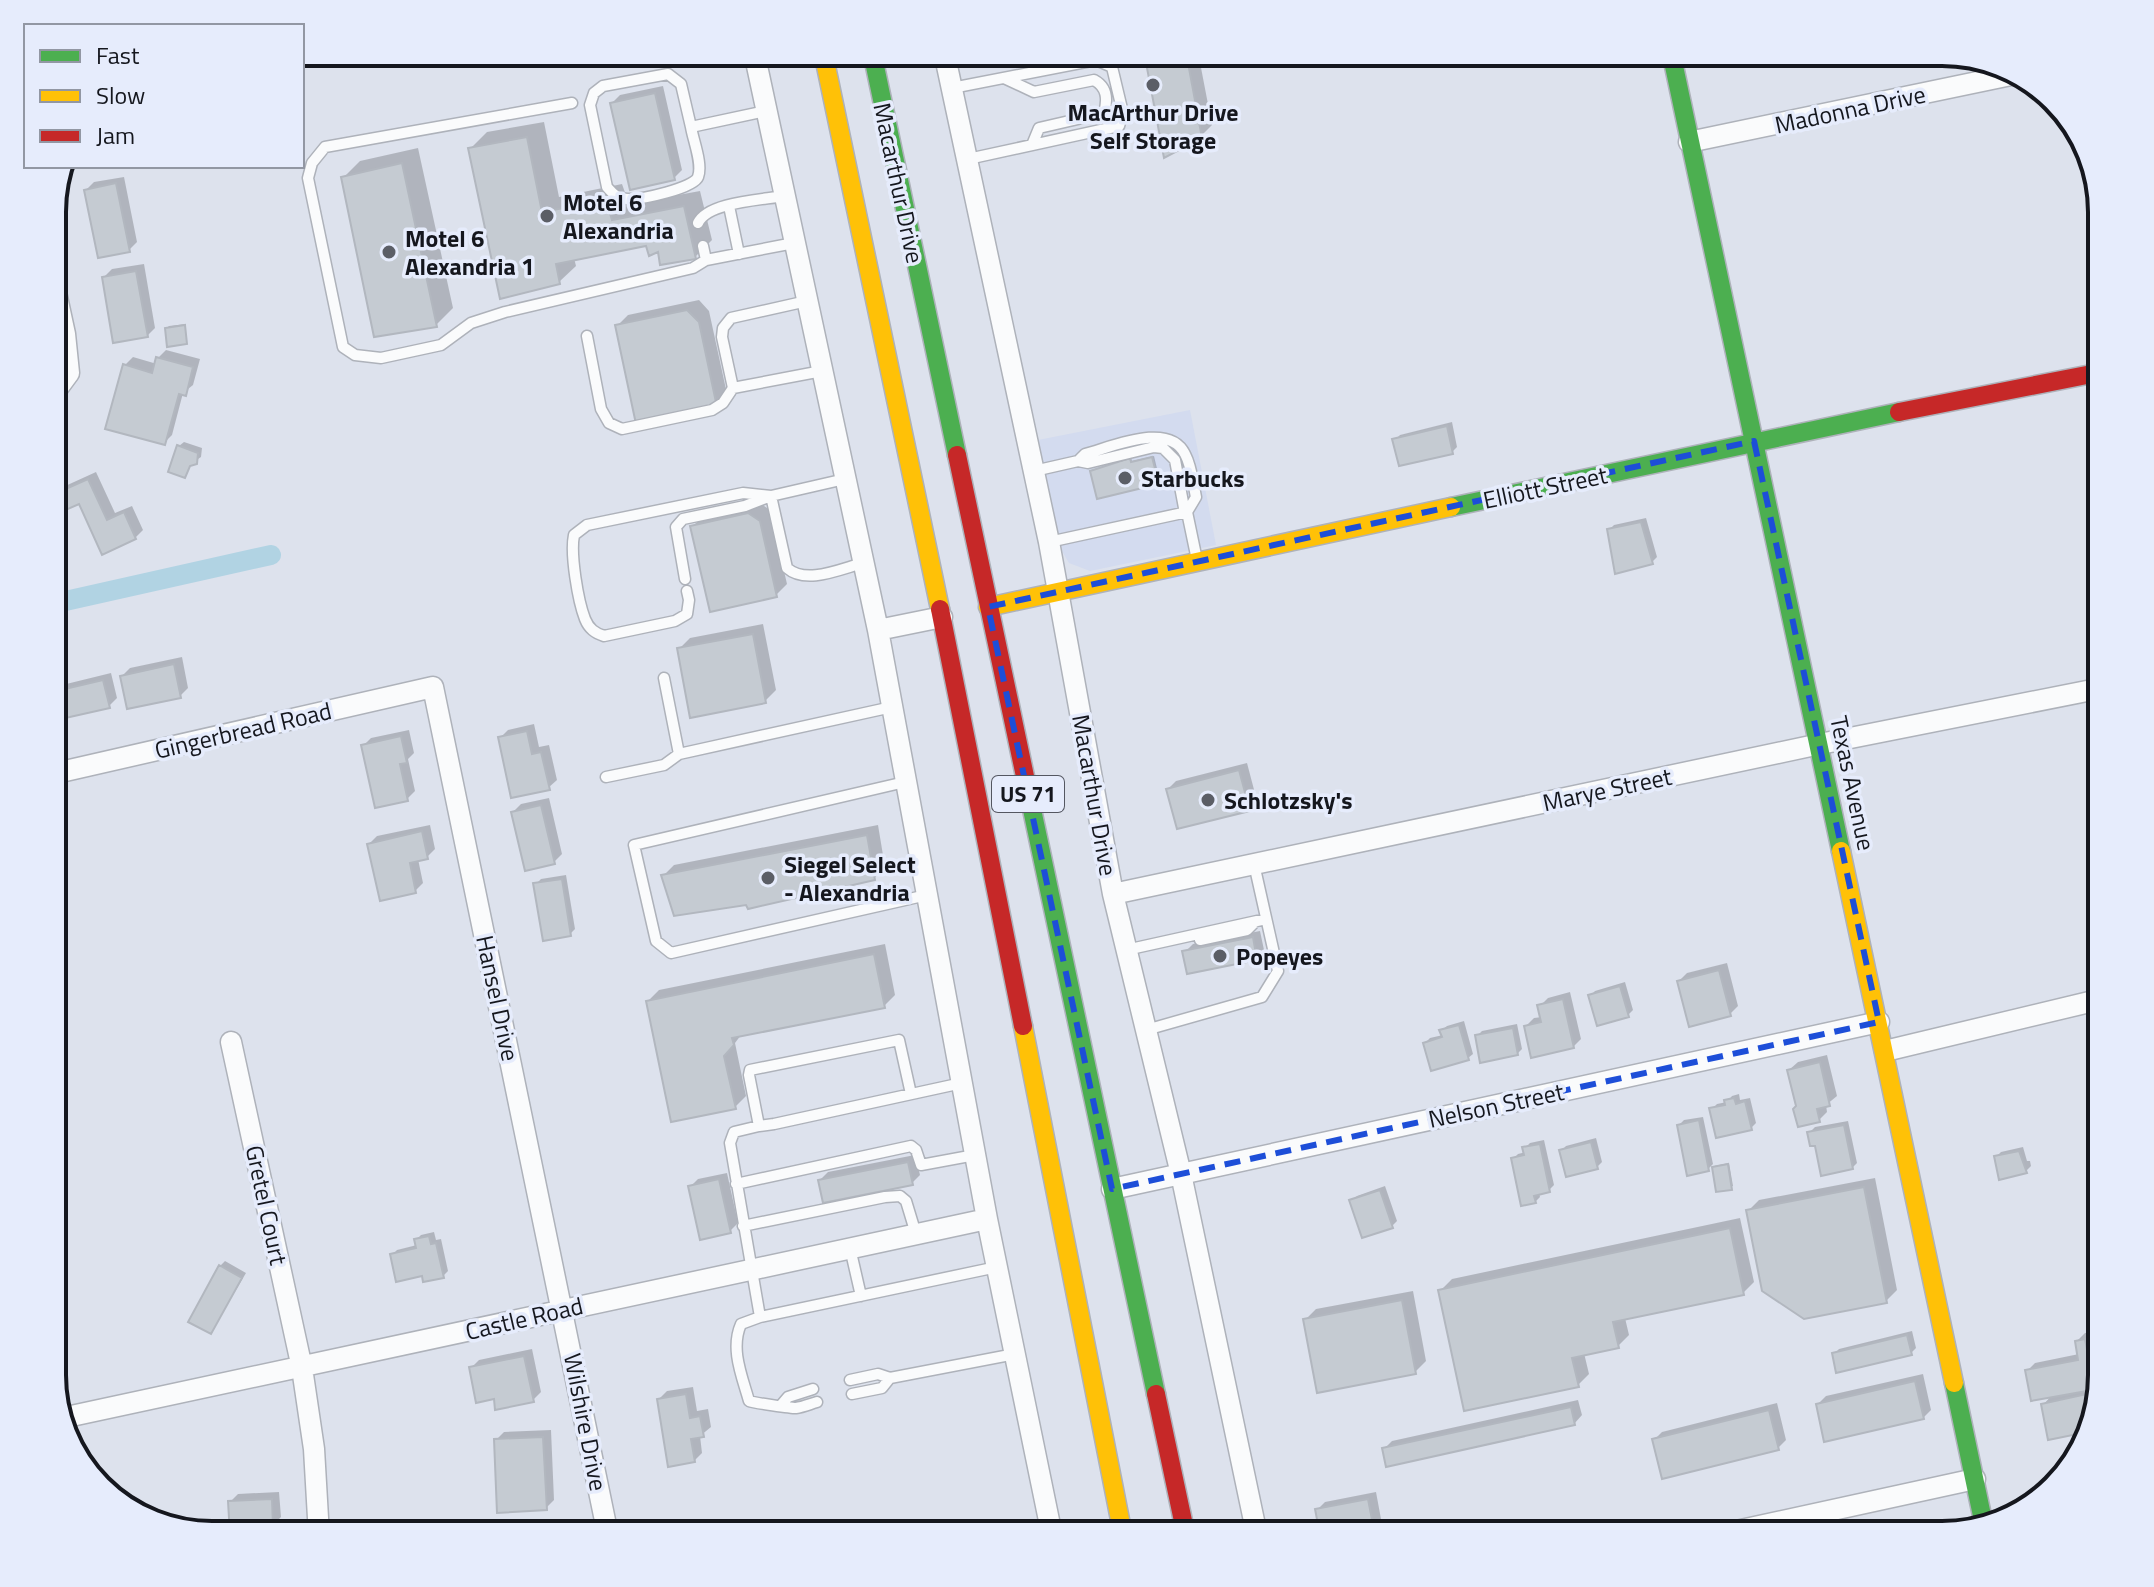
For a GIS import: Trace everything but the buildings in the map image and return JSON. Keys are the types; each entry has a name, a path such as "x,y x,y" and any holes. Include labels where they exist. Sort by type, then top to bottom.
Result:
{"main road":[{"name":"Macarthur Drive","path":"827,66 1112,1189 1183,1521"},
{"name":"Macarthur Drive","path":"874,66 1121,1521"},
{"name":"Texas Avenue","path":"1674,66 1982,1515"},
{"name":"Elliott Street","path":"965,612 1754,441 2088,375"}],"street":[{"path":"757,66 878,630 987,1219 1049,1521"},
{"name":"Macarthur Drive","path":"947,66 1049,542 1113,894 1181,1174 1254,1521"},
{"name":"Madonna Drive","path":"1689,142 1998,78"},
{"path":"66,344 69,373 66,377"},
{"name":"Elliott Street","path":"878,630 965,612"},
{"name":"Gingerbread Road","path":"66,771 433,687"},
{"name":"Hansel Drive","path":"433,687 563,1309"},
{"name":"Marye Street","path":"1113,894 1820,744 2088,691"},
{"path":"1885,1051 2088,1002"},
{"name":"Nelson Street","path":"1112,1189 1879,1022"},
{"name":"Gretel Court","path":"231,1042 302,1368 314,1449 318,1521"},
{"name":"Castle Road","path":"72,1416 987,1219"},
{"name":"Wilshire Drive","path":"563,1309 605,1521"},
{"path":"1813,1521 1975,1479"}],"lane":[{"path":"952,88 1063,66"},
{"path":"968,159 1119,126 1123,113 1110,66"},
{"path":"668,74 681,84 691,127 700,173 696,181 686,187 629,199 615,196 607,187 590,105 594,93 603,86 668,74"},
{"path":"1003,77 1034,92 1094,80 1105,91 1107,104 1104,113 1039,128 1032,145"},
{"path":"572,103 325,147 312,163 308,178 343,347 355,355 381,358 441,345 471,323 505,312 693,268 706,260 794,243"},
{"path":"691,127 766,111"},
{"path":"698,223 702,215 714,209 784,196"},
{"path":"729,206 739,254"},
{"path":"703,246 706,260"},
{"path":"733,388 722,337 723,328 731,318 807,301"},
{"path":"587,336 601,409 609,423 622,429 712,410 723,403 733,388 822,371"},
{"path":"1034,471 1078,461 1088,463 1154,447 1163,448 1175,460 1198,562"},
{"path":"685,579 676,527 683,519 845,479"},
{"path":"687,591 687,614 675,621 604,636 594,633 585,620 571,549 574,535 587,525 743,493 771,496"},
{"path":"771,496 787,568 795,576 807,577 863,563"},
{"path":"1049,542 1186,513"},
{"path":"664,678 679,754"},
{"path":"606,777 664,765 679,754 892,707"},
{"path":"905,782 634,845 656,941 671,953 927,895"},
{"path":"1146,1030 1262,997 1278,971 1261,920 1254,864"},
{"path":"1126,950 1261,920"},
{"path":"759,1126 750,1070 892,1039 899,1040 911,1094"},
{"path":"760,1317 736,1184 731,1136 737,1130 962,1083"},
{"path":"736,1184 911,1146 916,1150 921,1165 975,1155"},
{"path":"743,1226 900,1196 906,1201 916,1234"},
{"path":"850,1248 861,1296"},
{"path":"817,1402 793,1409 782,1404 756,1405 749,1401 736,1354 736,1336 741,1324 760,1317 997,1267"},
{"path":"850,1380 878,1374 890,1378 1015,1354"},
{"path":"852,1394 882,1388 890,1378"},
{"path":"782,1404 788,1397 813,1389"}],"highlighted area":[{"path":"1754,441 1879,1022 1112,1189 988,607"}],"shaded area":[{"path":"1190,410 1216,545 1090,571 1069,563 1062,551 1038,440"}],"waterway":[{"path":"66,601 271,555"}],"traffic: fast":[{"path":"875,66 957,455"},
{"path":"1674,66 1841,851"},
{"path":"1451,507 1899,412"},
{"path":"1030,800 1156,1394"},
{"path":"1954,1383 1982,1515"}],"traffic: slow":[{"path":"826,66 940,609"},
{"path":"988,607 1451,507"},
{"path":"1841,851 1954,1383"},
{"path":"1023,1026 1120,1521"}],"traffic: jam":[{"path":"1899,412 2088,375"},
{"path":"957,455 1030,800"},
{"path":"940,609 1023,1026"},
{"path":"1156,1394 1183,1521"}],"place":[{"name":"MacArthur Drive Self Storage","path":"1153,85"},
{"name":"Motel 6 Alexandria","path":"547,216"},
{"name":"Motel 6 Alexandria 1","path":"389,252"},
{"name":"Starbucks","path":"1125,478"},
{"name":"Schlotzsky's","path":"1208,800"},
{"name":"Siegel Select - Alexandria","path":"768,878"},
{"name":"Popeyes","path":"1220,956"}]}
